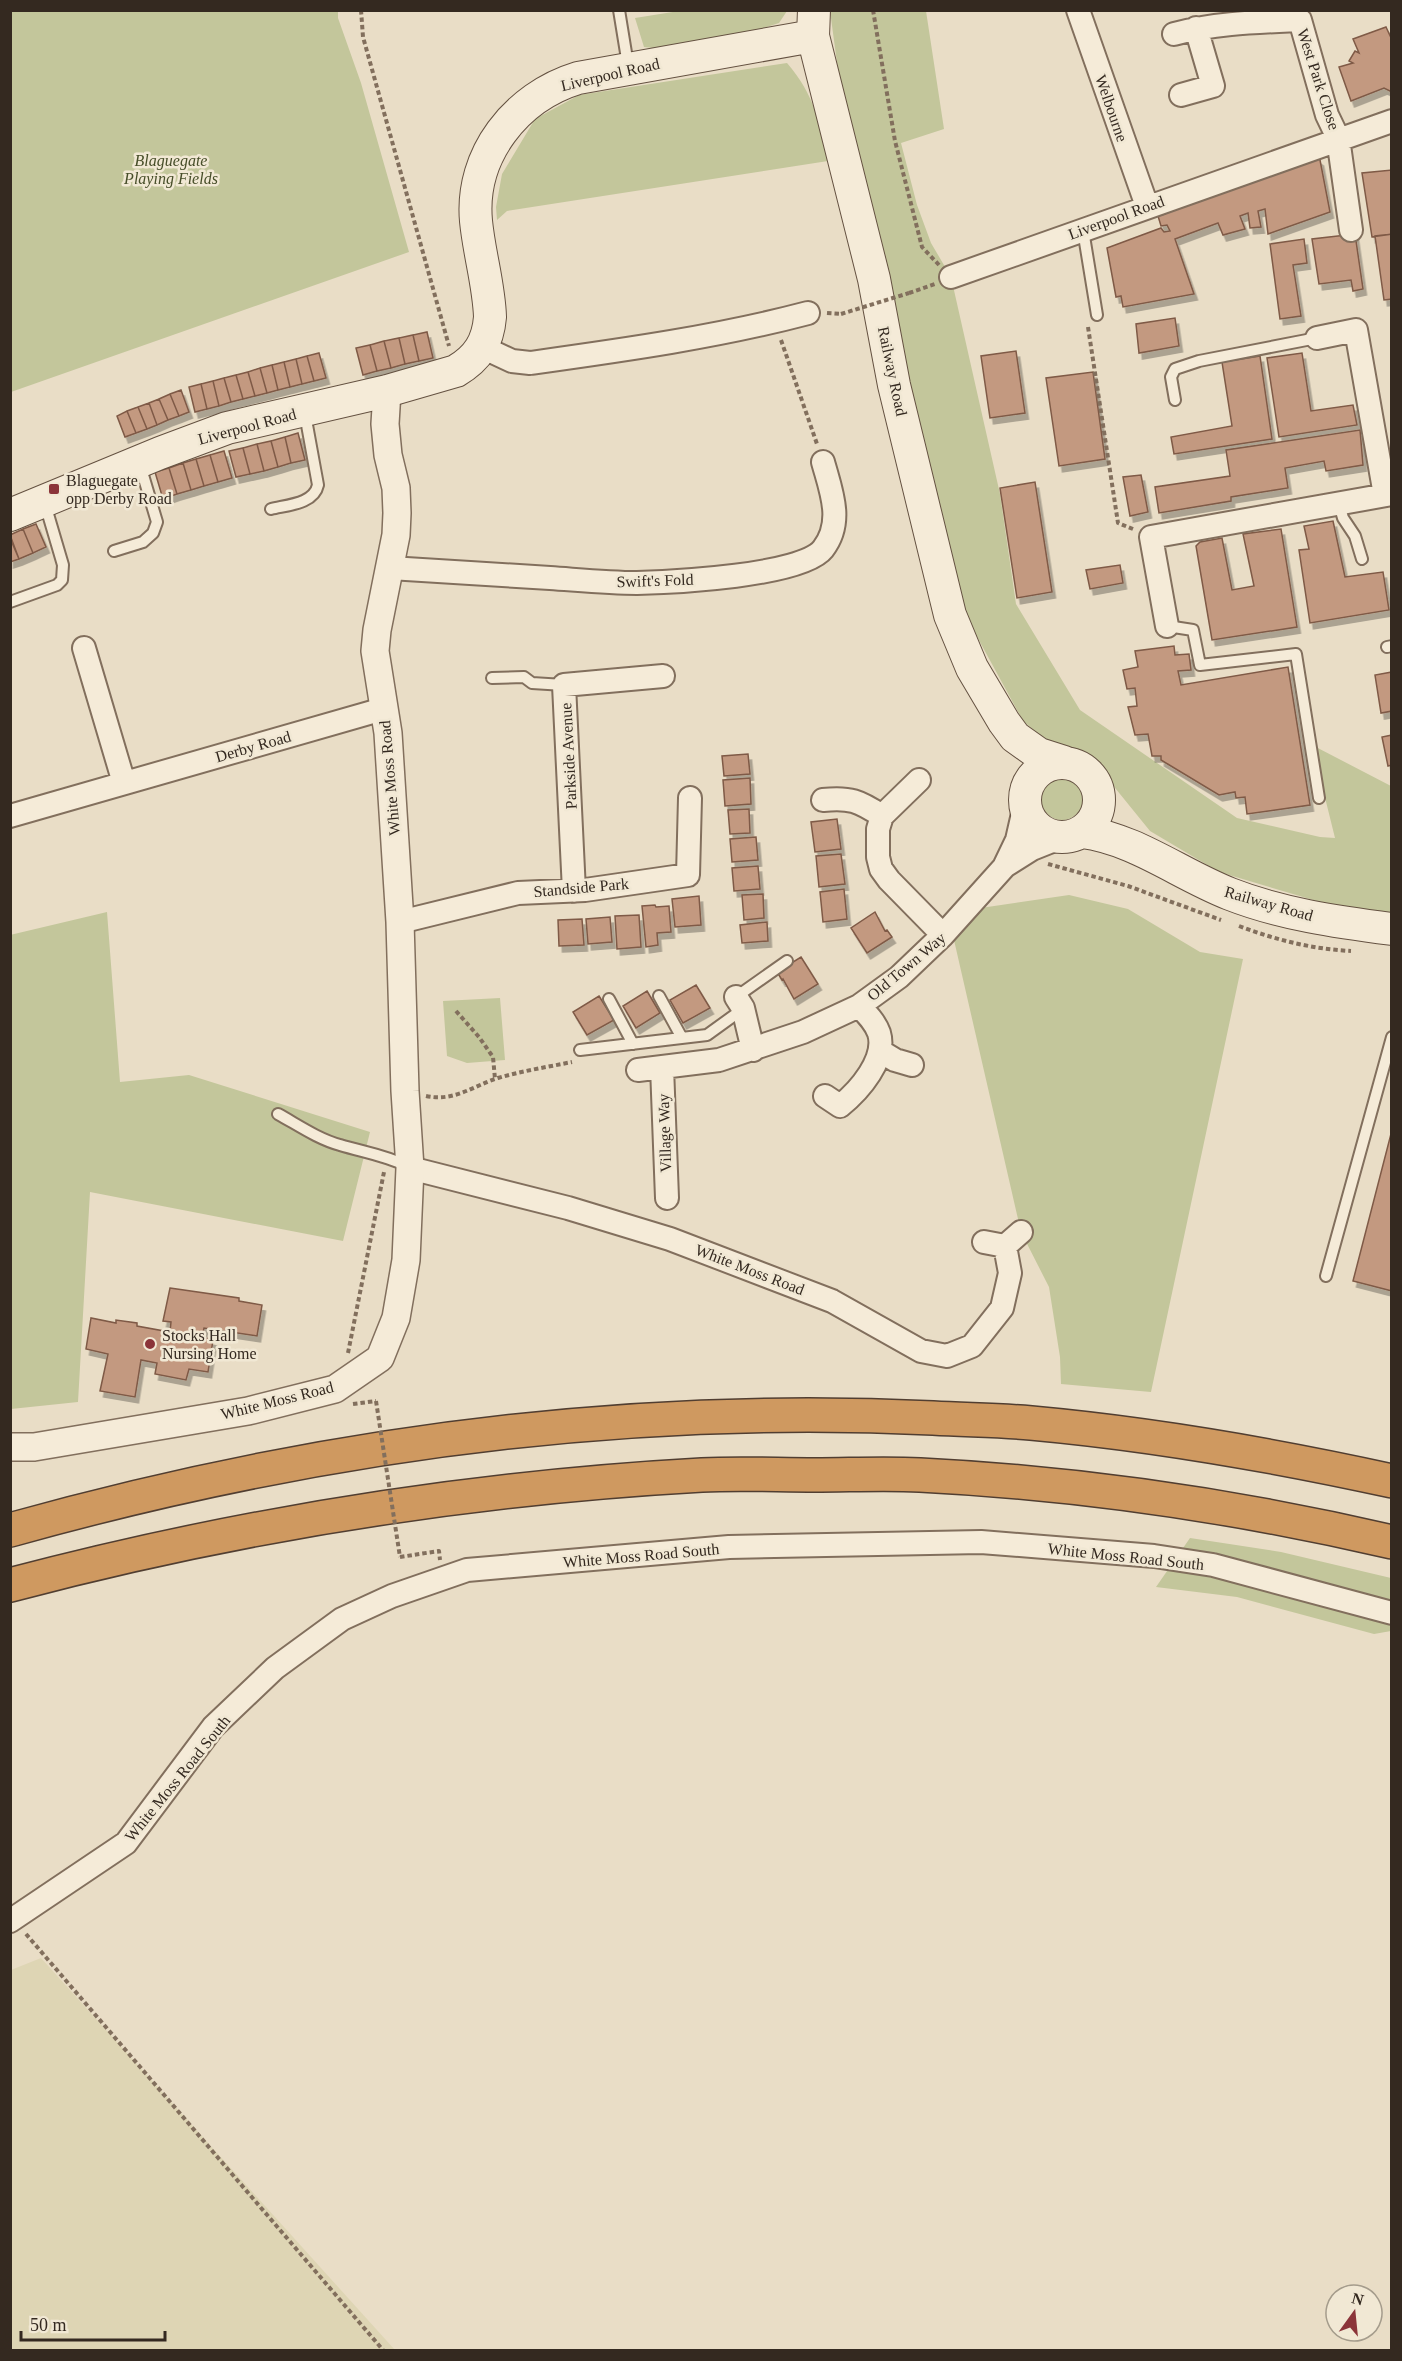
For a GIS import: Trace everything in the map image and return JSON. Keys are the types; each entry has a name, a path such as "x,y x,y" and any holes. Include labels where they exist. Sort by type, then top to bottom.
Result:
{"highway":[{"path":"10,1530 90,1508 295,1463 502,1431 698,1416 863,1415 1029,1423 1185,1442 1392,1481"},
{"path":"10,1585 110,1558 303,1520 506,1490 705,1474 919,1475 1131,1493 1328,1527 1392,1542"}],"main road":[{"name":"Liverpool Road","path":"10,515 227,428 387,392 456,371 475,357 482,347 489,328 490,306 476,221 476,202 482,171 492,146 520,109 552,87 578,78 628,69 813,23"},
{"name":"Railway Road","path":"813,23 874,279 894,385 950,615 972,668 1004,722 1026,747 1064,762"},
{"name":"Railway Road","path":"1004,722 1025,799"},
{"path":"1064,762 1076,765 1095,781 1100,804 1090,824 1072,834 1052,836 1035,826 1029,818 1025,799 1029,782 1043,767 1064,762"},
{"name":"Railway Road","path":"1099,793 1135,838 1154,856"},
{"name":"Railway Road","path":"1072,834 1115,838 1198,880 1230,894 1268,906 1305,915 1392,929"}],"street":[{"name":"Welbourne","path":"1078,10 1147,206"},
{"name":"West Park Close","path":"1174,34 1196,28 1300,15 1327,115 1338,138 1351,230"},
{"path":"1181,95 1213,86 1196,28"},
{"name":"Liverpool Road","path":"951,277 1338,138 1392,121"},
{"path":"482,347 512,362 530,363 680,341 808,313"},
{"path":"1167,626 1151,537 1388,495 1356,330 1317,338"},
{"name":"White Moss Road","path":"10,1447 34,1447 248,1411 335,1389 380,1358 396,1318 406,1260 399,1162 405,1091 400,922 388,733 375,651 378,622 396,535 396,489 388,455 385,424 387,392"},
{"name":"Swift's Fold","path":"390,568 635,583 750,574 784,567 813,557 822,550 834,528 836,514 834,501 823,462"},
{"path":"93,655 124,783"},
{"name":"Parkside Avenue","path":"574,891 564,685 663,676"},
{"name":"Derby Road","path":"10,816 383,709"},
{"path":"919,780 882,816 877,843 881,870 943,935"},
{"name":"Standside Park","path":"400,922 518,892 574,891 688,875 690,798"},
{"path":"823,800 845,798 855,800 882,816"},
{"name":"Old Town Way","path":"1005,866 1017,840 1025,799"},
{"name":"Old Town Way","path":"638,1070 719,1060 803,1032 859,1006 899,976 943,935 1005,866 1032,849 1072,834"},
{"path":"740,1003 753,1050"},
{"path":"836,1108 853,1096 870,1072 880,1051 879,1035 873,1021 859,1006"},
{"path":"880,1051 895,1060 912,1065"},
{"name":"Village Way","path":"662,1067 667,1198"},
{"name":"White Moss Road","path":"399,1162 568,1208 670,1239 832,1301 921,1351 947,1356 972,1346 1002,1308 1010,1273 1003,1240"},
{"name":"White Moss Road South","path":"12,1920 126,1843 213,1727 275,1668 342,1619 392,1596 467,1570 729,1547 981,1542 1154,1556 1214,1565 1392,1613"}],"lane":[{"path":"619,10 628,69"},
{"path":"1083,229 1097,315"},
{"path":"1175,400 1171,377 1175,369 1199,361 1317,338"},
{"path":"271,509 311,498 316,493 318,485 304,411"},
{"path":"114,551 143,542 153,533 157,522 139,462"},
{"path":"10,602 57,585 62,580 63,565 44,501"},
{"path":"1339,504 1343,519 1355,536 1362,558"},
{"path":"1167,626 1193,630 1200,665 1296,654 1320,798"},
{"path":"492,678 524,677 532,683 564,685"},
{"path":"579,1055 633,1044 707,1035 787,962"},
{"path":"659,996 682,1038"},
{"path":"609,999 633,1044"},
{"path":"1326,1276 1392,1037"},
{"path":"278,1114 311,1133 339,1145 399,1162"}],"path":[{"path":"361,10 363,37 456,371"},
{"path":"841,314 951,277 922,247 895,141 873,10"},
{"path":"1097,315 1088,325 1118,523 1151,537"},
{"path":"775,322 823,462"},
{"path":"456,1011 493,1057 495,1079"},
{"path":"405,1091 429,1097 450,1097 473,1090 495,1079 579,1055"},
{"path":"342,1383 399,1162"},
{"path":"376,1401 400,1557 438,1551 442,1579"},
{"path":"12,1920 383,2350"}],"shaded area":[{"path":"41,1958 395,2350 11,2350 11,1970"}],"green space":[{"name":"Blaguegate Playing Fields","path":"10,11 338,11 338,18 361,83 409,252 11,392"},
{"path":"679,11 787,11 779,23 713,44 673,50 644,47 635,18"},
{"path":"830,11 926,11 944,129 901,143 917,205 931,243 951,277 1000,494 1016,604 1080,710 1237,818 1320,837 1335,838 1312,745 1391,786 1391,912 1347,910 1219,872 1150,831 1107,778 1080,751 1052,746 1023,721 951,589 850,158"},
{"path":"787,63 804,87 815,109 828,161 507,211 497,220 496,207 502,174 535,119 579,95"},
{"path":"1062,778 1070,779 1077,784 1082,791 1082,807 1077,814 1070,819 1062,820 1054,819 1047,814 1042,807 1041,799 1042,791 1047,784 1054,779"},
{"path":"1069,895 1128,909 1200,952 1243,959 1151,1392 1061,1384 1060,1357 1049,1287 1021,1232 951,927 967,910"},
{"path":"107,912 120,1082 189,1075 370,1132 343,1241 90,1192 78,1402 11,1409 10,935"},
{"path":"500,998 505,1060 467,1063 447,1056 443,1001"},
{"path":"1190,1538 1281,1552 1391,1578 1391,1631 1374,1634 1237,1597 1156,1587"}],"building":[{"path":"1386,27 1392,40 1392,92 1384,88 1351,101 1339,67 1353,63 1349,61 1355,51 1359,53 1353,39"},
{"path":"1316,157 1320,160 1330,212 1268,234 1265,209 1258,211 1261,227 1250,228 1248,213 1240,216 1245,229 1223,235 1218,223 1175,239 1194,294 1123,307 1121,296 1116,297 1107,248 1161,228 1164,232 1170,231 1167,225 1161,226 1158,216 1165,214 1164,210"},
{"path":"1392,170 1392,234 1372,237 1362,173"},
{"path":"1355,234 1363,289 1353,291 1351,280 1319,284 1312,239"},
{"path":"1392,234 1392,299 1384,300 1375,236"},
{"path":"1304,239 1307,263 1293,265 1301,316 1280,319 1270,244"},
{"path":"1175,318 1179,346 1139,353 1136,324"},
{"path":"427,332 433,358 419,361 413,335"},
{"path":"413,335 419,361 405,364 399,338"},
{"path":"399,338 405,364 391,368 384,341"},
{"path":"384,341 391,368 377,371 370,345"},
{"path":"370,345 377,371 363,375 356,348"},
{"path":"1016,351 1025,413 990,418 981,356"},
{"path":"319,353 326,378 314,381 307,356"},
{"path":"1302,353 1311,411 1353,405 1357,425 1279,437 1267,358"},
{"path":"307,356 314,381 302,384 296,359"},
{"path":"1260,356 1272,439 1174,454 1171,437 1232,426 1222,362"},
{"path":"296,359 302,384 290,387 284,362"},
{"path":"284,362 290,387 278,390 272,365"},
{"path":"272,365 278,390 267,393 260,368"},
{"path":"260,368 267,393 255,396 248,372"},
{"path":"248,372 255,396 243,399 236,375"},
{"path":"1093,372 1105,459 1059,466 1046,378"},
{"path":"236,375 243,399 231,402 224,378"},
{"path":"224,378 231,402 219,406 213,381"},
{"path":"213,381 219,406 207,409 201,384"},
{"path":"201,384 207,409 195,412 189,387"},
{"path":"181,390 189,412 179,416 170,394"},
{"path":"170,394 179,416 168,420 159,399"},
{"path":"159,399 168,420 157,425 149,403"},
{"path":"149,403 157,425 147,429 138,407"},
{"path":"138,407 147,429 136,433 127,411"},
{"path":"127,411 136,433 125,437 117,416"},
{"path":"1360,430 1363,465 1326,471 1324,461 1285,468 1288,488 1231,497 1231,501 1159,513 1155,487 1230,476 1226,450"},
{"path":"298,433 305,460 291,463 285,437"},
{"path":"285,437 291,463 278,467 271,441"},
{"path":"271,441 278,467 264,471 257,444"},
{"path":"257,444 264,471 250,474 243,448"},
{"path":"243,448 250,474 236,477 229,451"},
{"path":"224,451 232,478 218,482 210,455"},
{"path":"210,455 218,482 204,486 196,459"},
{"path":"196,459 204,486 191,490 183,463"},
{"path":"183,463 191,490 177,494 169,468"},
{"path":"169,468 177,494 163,499 155,472"},
{"path":"1141,475 1148,512 1130,516 1123,477"},
{"path":"1035,482 1052,592 1017,598 1000,488"},
{"path":"1333,521 1345,577 1383,572 1389,610 1310,623 1299,550 1309,549 1304,526"},
{"path":"36,524 46,547 33,553 23,529"},
{"path":"23,529 33,553 19,559 10,535"},
{"path":"1281,529 1297,627 1212,640 1196,546 1200,542 1222,538 1232,590 1254,586 1243,534"},
{"path":"10,538 19,559 10,562"},
{"path":"1120,565 1123,583 1090,589 1086,570"},
{"path":"1174,646 1175,655 1189,654 1191,670 1178,671 1181,685 1288,667 1310,805 1247,814 1245,797 1236,798 1235,792 1219,795 1161,760 1161,756 1152,756 1148,734 1135,735 1128,707 1137,706 1135,688 1127,689 1123,670 1138,667 1135,651"},
{"path":"1392,672 1392,711 1381,713 1375,675"},
{"path":"1392,735 1392,765 1388,766 1382,737"},
{"path":"748,754 750,774 724,776 722,756"},
{"path":"750,778 751,804 725,806 723,780"},
{"path":"749,809 750,833 730,834 728,810"},
{"path":"837,819 841,849 815,852 811,822"},
{"path":"756,837 758,860 732,862 730,839"},
{"path":"841,854 845,884 819,887 816,856"},
{"path":"758,866 760,889 734,891 732,868"},
{"path":"844,889 847,919 823,922 820,892"},
{"path":"763,894 764,918 744,920 742,895"},
{"path":"699,896 701,925 675,927 672,899"},
{"path":"655,905 656,907 669,906 671,932 657,933 658,945 646,947 642,906"},
{"path":"875,912 885,931 887,930 892,937 867,953 851,928"},
{"path":"639,915 641,947 617,949 615,916"},
{"path":"610,917 612,942 588,944 586,919"},
{"path":"582,919 584,945 559,946 558,920"},
{"path":"767,922 768,941 742,943 740,925"},
{"path":"801,957 818,984 794,999 777,972"},
{"path":"696,985 710,1008 683,1023 670,1000"},
{"path":"647,991 660,1013 636,1028 623,1006"},
{"path":"599,996 614,1020 587,1035 573,1012"},
{"path":"1392,1130 1392,1291 1353,1281"},
{"name":"Stocks Hall Nursing Home","path":"170,1288 239,1298 239,1301 262,1305 257,1336 204,1328 202,1337 213,1340 208,1372 189,1369 186,1380 155,1374 157,1363 141,1360 135,1397 100,1391 108,1354 86,1349 91,1318 116,1323 116,1320 137,1323 137,1326 170,1332 171,1322 163,1321"}],"place":[{"name":"Blaguegate opp Derby Road","path":"54,489"},
{"name":"Stocks Hall Nursing Home","path":"150,1344"}]}
